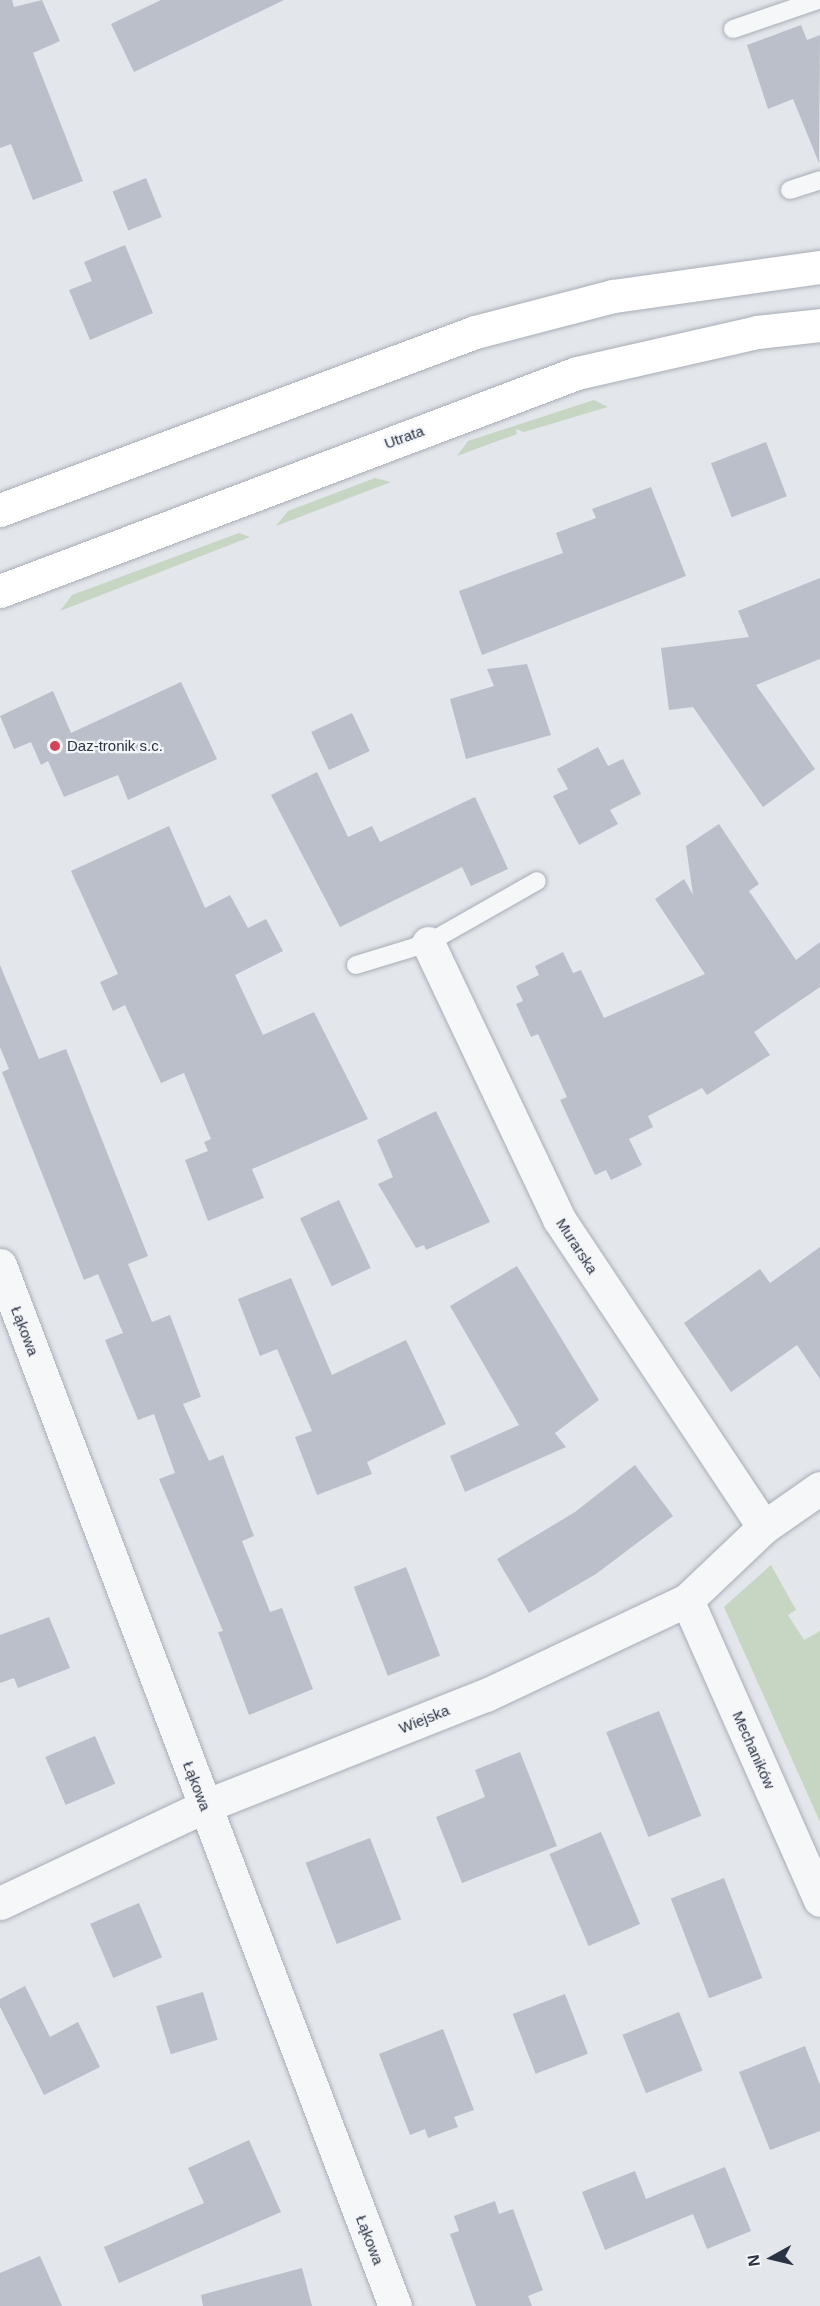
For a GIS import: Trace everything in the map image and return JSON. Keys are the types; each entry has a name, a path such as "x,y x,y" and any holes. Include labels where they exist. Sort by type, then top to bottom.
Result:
{"main road":[{"path":"0,510 476,332 613,296 820,267"},
{"name":"Utrata","path":"0,591 577,373 757,332 820,325"}],"street":[{"name":"Murarska","path":"428,944 559,1219 764,1527"},
{"name":"Łąkowa","path":"0,1265 395,2306"},
{"name":"Wiejska","path":"0,1903 205,1806 486,1695 687,1600 764,1527 820,1488"},
{"name":"Mechaników","path":"687,1600 820,1900"}],"lane":[{"path":"734,29 818,0"},
{"path":"790,190 820,180"},
{"path":"356,965 428,944 537,881"}],"green space":[{"path":"594,400 608,407 524,432 516,429 517,434 457,456 468,441"},
{"path":"375,478 391,482 276,526 288,511"},
{"path":"239,533 250,537 60,611 72,595"},
{"path":"771,1565 796,1610 788,1615 804,1640 820,1631 820,1822 724,1607"}],"building":[{"path":"0,0 12,0 14,7 42,0 60,41 33,53 83,181 33,200 11,144 0,148"},
{"path":"161,0 284,0 134,72 111,24"},
{"path":"801,25 807,40 820,35 819,163 793,99 768,109 747,45"},
{"path":"146,178 162,217 128,230 113,191"},
{"path":"125,245 153,313 90,340 69,290 92,281 84,262"},
{"path":"766,442 787,496 732,517 711,463"},
{"path":"651,487 686,576 482,655 459,591 563,553 556,533 596,518 592,509"},
{"path":"820,578 820,659 756,685 815,769 763,807 693,707 669,710 661,648 749,637 738,611"},
{"path":"527,664 551,735 466,759 450,699 494,686 487,669"},
{"path":"181,682 217,759 128,800 118,775 64,797 48,761 41,765 31,742 14,749 0,716 53,691 71,733"},
{"path":"352,713 370,751 329,770 311,732"},
{"path":"598,747 608,766 623,759 641,794 610,810 618,824 579,845 553,796 568,789 557,769"},
{"path":"317,772 348,837 372,826 380,842 475,797 508,869 471,886 462,867 340,927 271,795"},
{"path":"719,824 759,884 749,891 796,960 820,942 820,987 754,1032 770,1055 707,1095 702,1088 648,1116 653,1127 629,1139 642,1165 611,1180 606,1170 595,1175 560,1100 567,1097 538,1034 531,1037 516,1004 523,1001 516,986 539,975 535,966 563,952 573,973 581,970 604,1018 705,974 655,899 684,879 693,895 686,846"},
{"path":"169,826 205,908 230,895 248,928 266,919 283,951 235,975 263,1035 314,1012 368,1119 252,1169 264,1198 208,1221 185,1160 208,1151 204,1142 211,1139 184,1073 161,1083 125,1005 113,1011 100,982 118,974 71,871"},
{"path":"0,965 39,1059 66,1049 148,1256 128,1264 152,1322 170,1315 201,1397 183,1404 209,1461 223,1455 254,1536 242,1541 270,1612 282,1608 313,1689 249,1715 218,1632 223,1631 159,1479 175,1473 154,1414 138,1420 105,1340 123,1333 98,1274 84,1280 2,1072 9,1069 0,1047"},
{"path":"436,1111 490,1222 426,1250 424,1245 416,1248 378,1184 393,1177 377,1140"},
{"path":"339,1200 371,1268 332,1286 300,1218"},
{"path":"820,1247 820,1379 797,1345 731,1392 684,1323 760,1269 770,1283"},
{"path":"517,1266 599,1400 555,1433 566,1447 465,1492 450,1456 519,1425 450,1306"},
{"path":"291,1278 332,1375 406,1340 446,1424 367,1462 372,1474 317,1495 295,1437 312,1431 277,1349 260,1356 238,1299"},
{"path":"635,1465 673,1516 596,1574 529,1613 497,1559 575,1512"},
{"path":"406,1567 440,1656 388,1676 354,1587"},
{"path":"49,1617 70,1668 18,1688 14,1678 0,1683 0,1635"},
{"path":"659,1711 701,1816 648,1837 606,1732"},
{"path":"95,1736 115,1784 66,1805 45,1757"},
{"path":"520,1752 557,1846 462,1883 436,1817 485,1797 475,1770"},
{"path":"601,1832 640,1924 589,1946 549,1854"},
{"path":"370,1838 401,1919 337,1944 306,1863"},
{"path":"724,1878 762,1978 709,1998 671,1898"},
{"path":"139,1903 162,1957 113,1978 90,1924"},
{"path":"25,1986 50,2037 78,2022 100,2067 44,2095 0,2007 0,1999"},
{"path":"203,1992 218,2040 171,2054 156,2006"},
{"path":"565,1994 588,2054 536,2074 513,2014"},
{"path":"679,2012 703,2070 646,2093 622,2035"},
{"path":"443,2029 474,2110 454,2117 458,2127 428,2138 425,2129 410,2135 379,2054"},
{"path":"805,2046 820,2085 820,2131 770,2150 739,2072"},
{"path":"249,2140 281,2212 119,2283 104,2247 204,2203 188,2168"},
{"path":"725,2167 751,2231 707,2249 693,2214 605,2250 582,2192 635,2171 646,2199"},
{"path":"495,2201 499,2214 513,2209 543,2290 528,2296 532,2306 476,2306 450,2234 459,2231 454,2216"},
{"path":"40,2256 62,2306 0,2306 0,2273"},
{"path":"302,2268 312,2306 203,2306 201,2295"}],"place":[{"name":"Daz-tronik s.c.","path":"55,746"}]}
